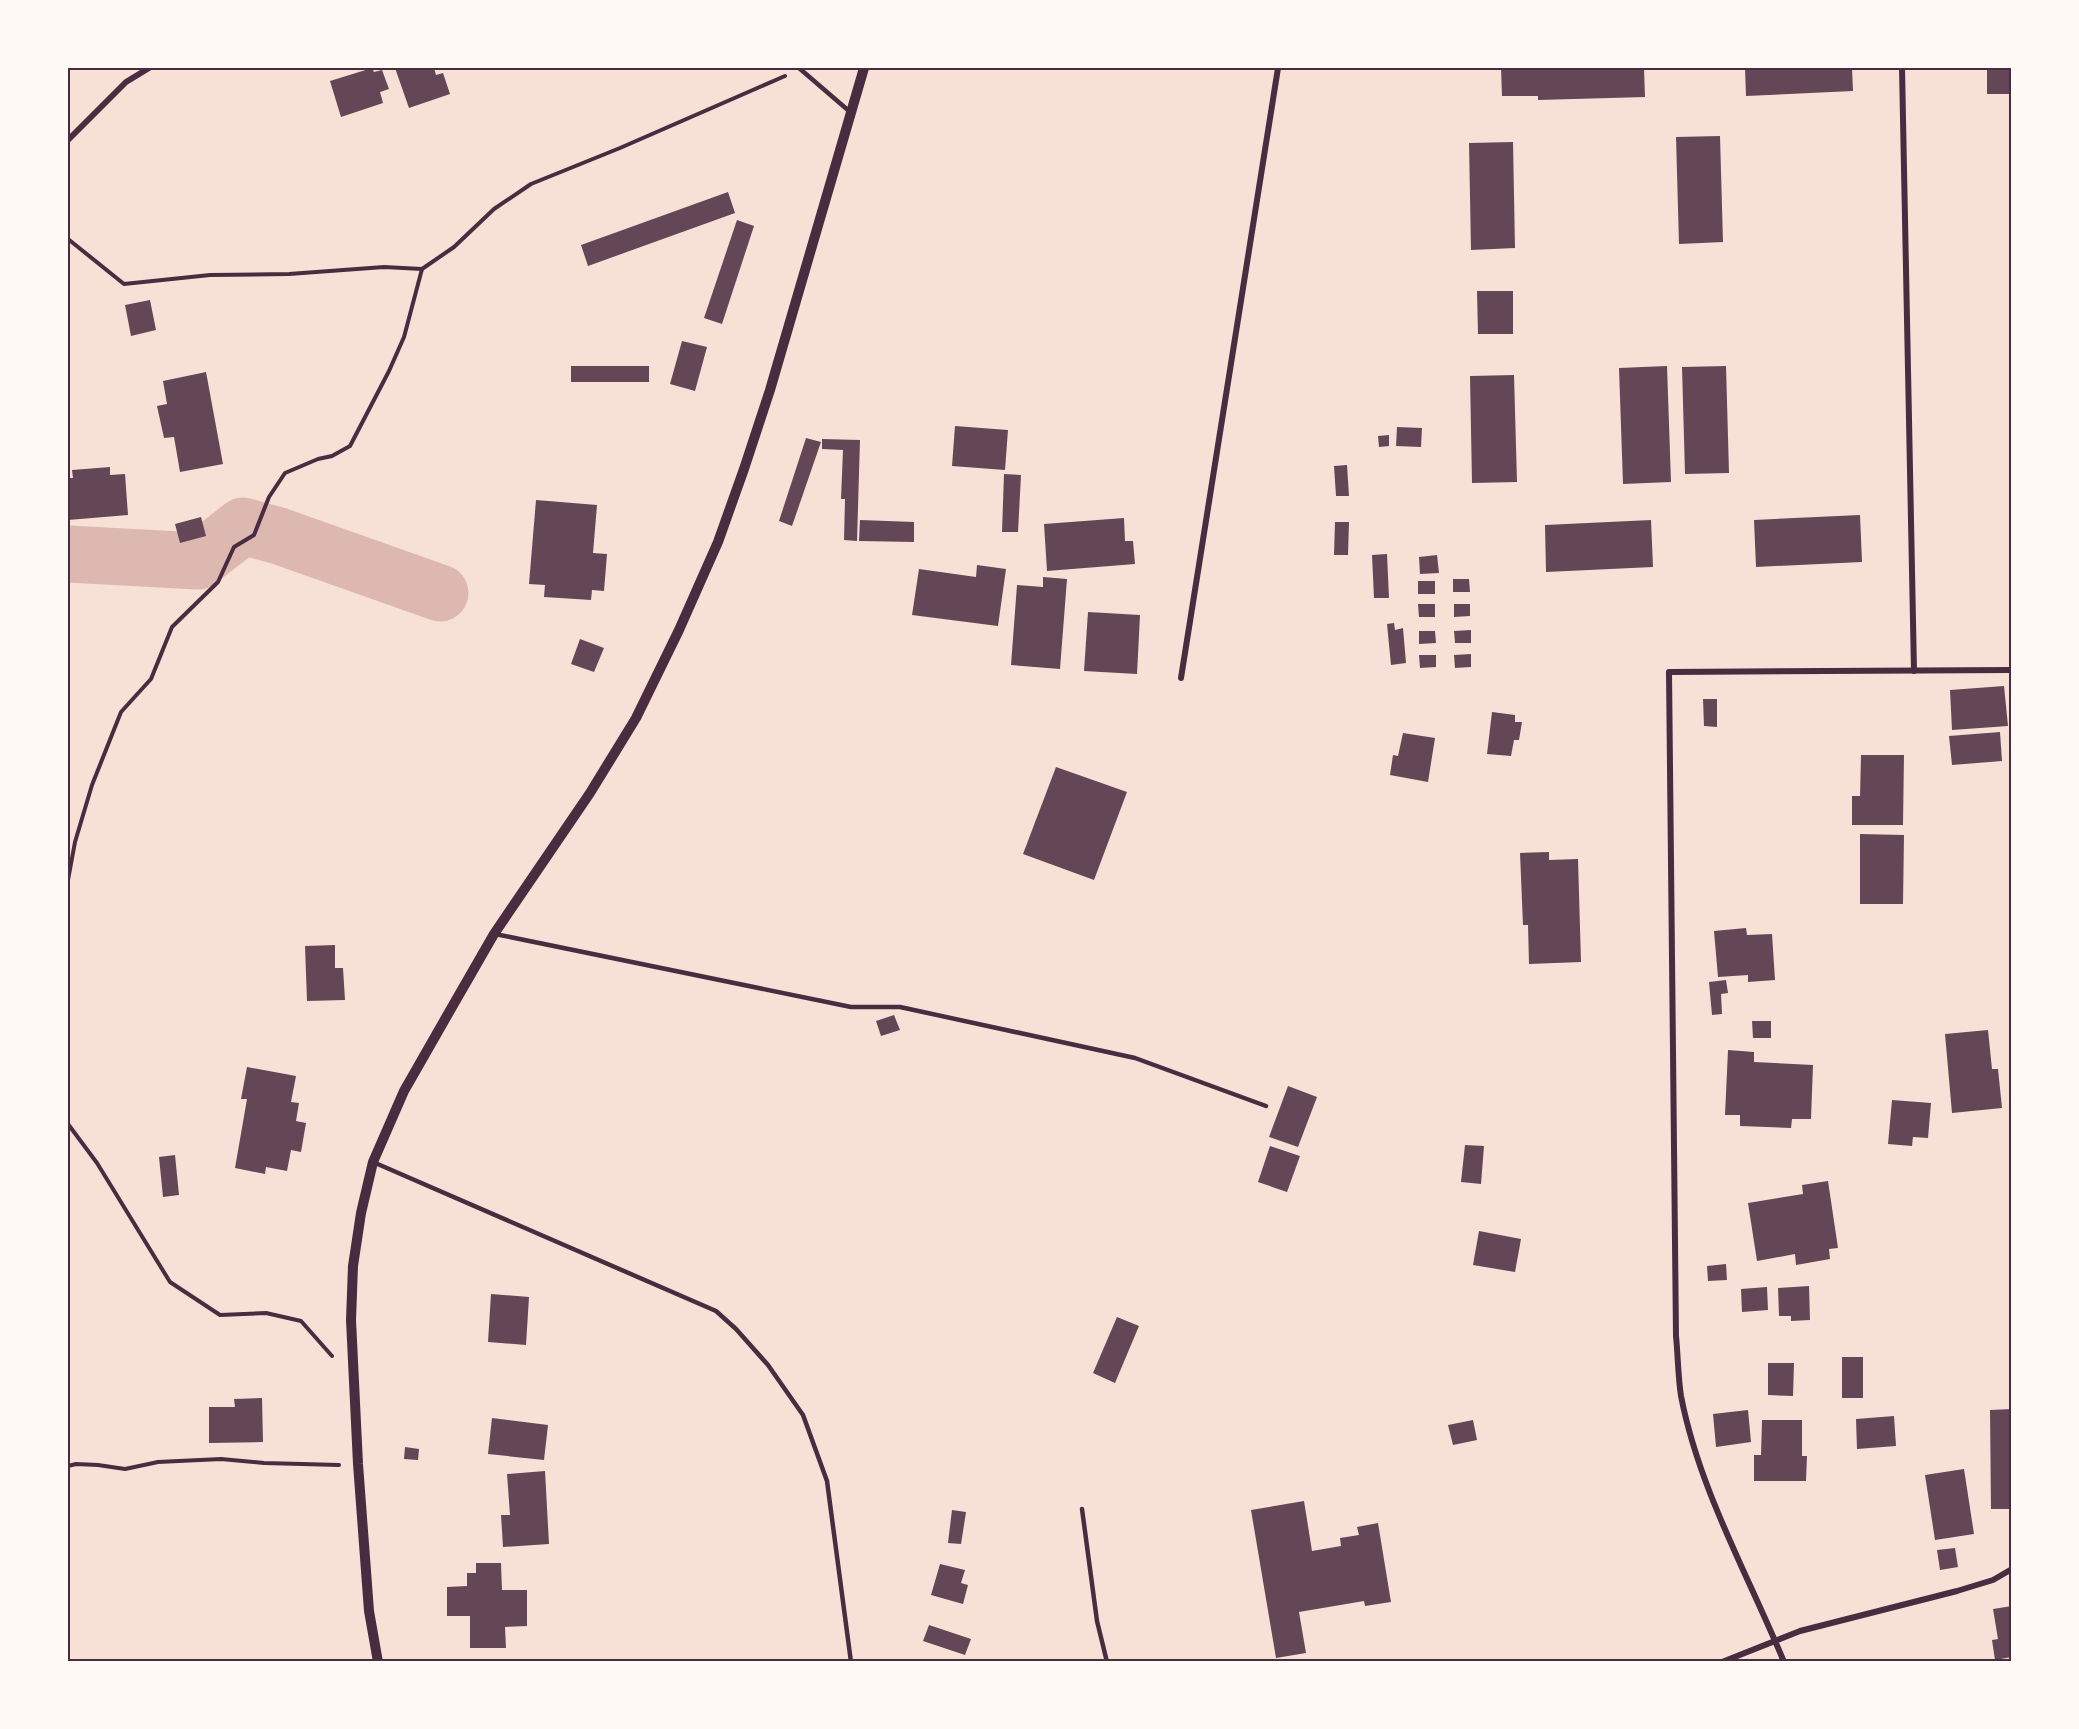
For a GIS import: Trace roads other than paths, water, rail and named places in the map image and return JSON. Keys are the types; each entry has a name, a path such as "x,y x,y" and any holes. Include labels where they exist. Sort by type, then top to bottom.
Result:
{"street":[{"path":"68,140 126,82 149,68"},
{"path":"378,1662 369,1611 358,1464 351,1320 353,1266 361,1213 373,1162 404,1091 495,934 590,793 636,718 718,543 770,390 864,68"},
{"path":"1181,678 1278,68"},
{"path":"1902,68 1914,671"},
{"path":"1784,1662 1719,1513 1696,1452 1681,1395 1676,1336 1669,672 2012,670"},
{"path":"1722,1662 1800,1630 1957,1591 1993,1580 2012,1569"}],"lane":[{"path":"800,68 850,111"},
{"path":"495,934 851,1007 900,1007 1135,1058 1266,1106"},
{"path":"373,1162 716,1311 736,1329 768,1365 803,1415 827,1481 851,1662"},
{"path":"1082,1509 1097,1621 1107,1662"}],"waterway":[{"path":"68,554 198,561 243,526 279,536 440,593"}]}
